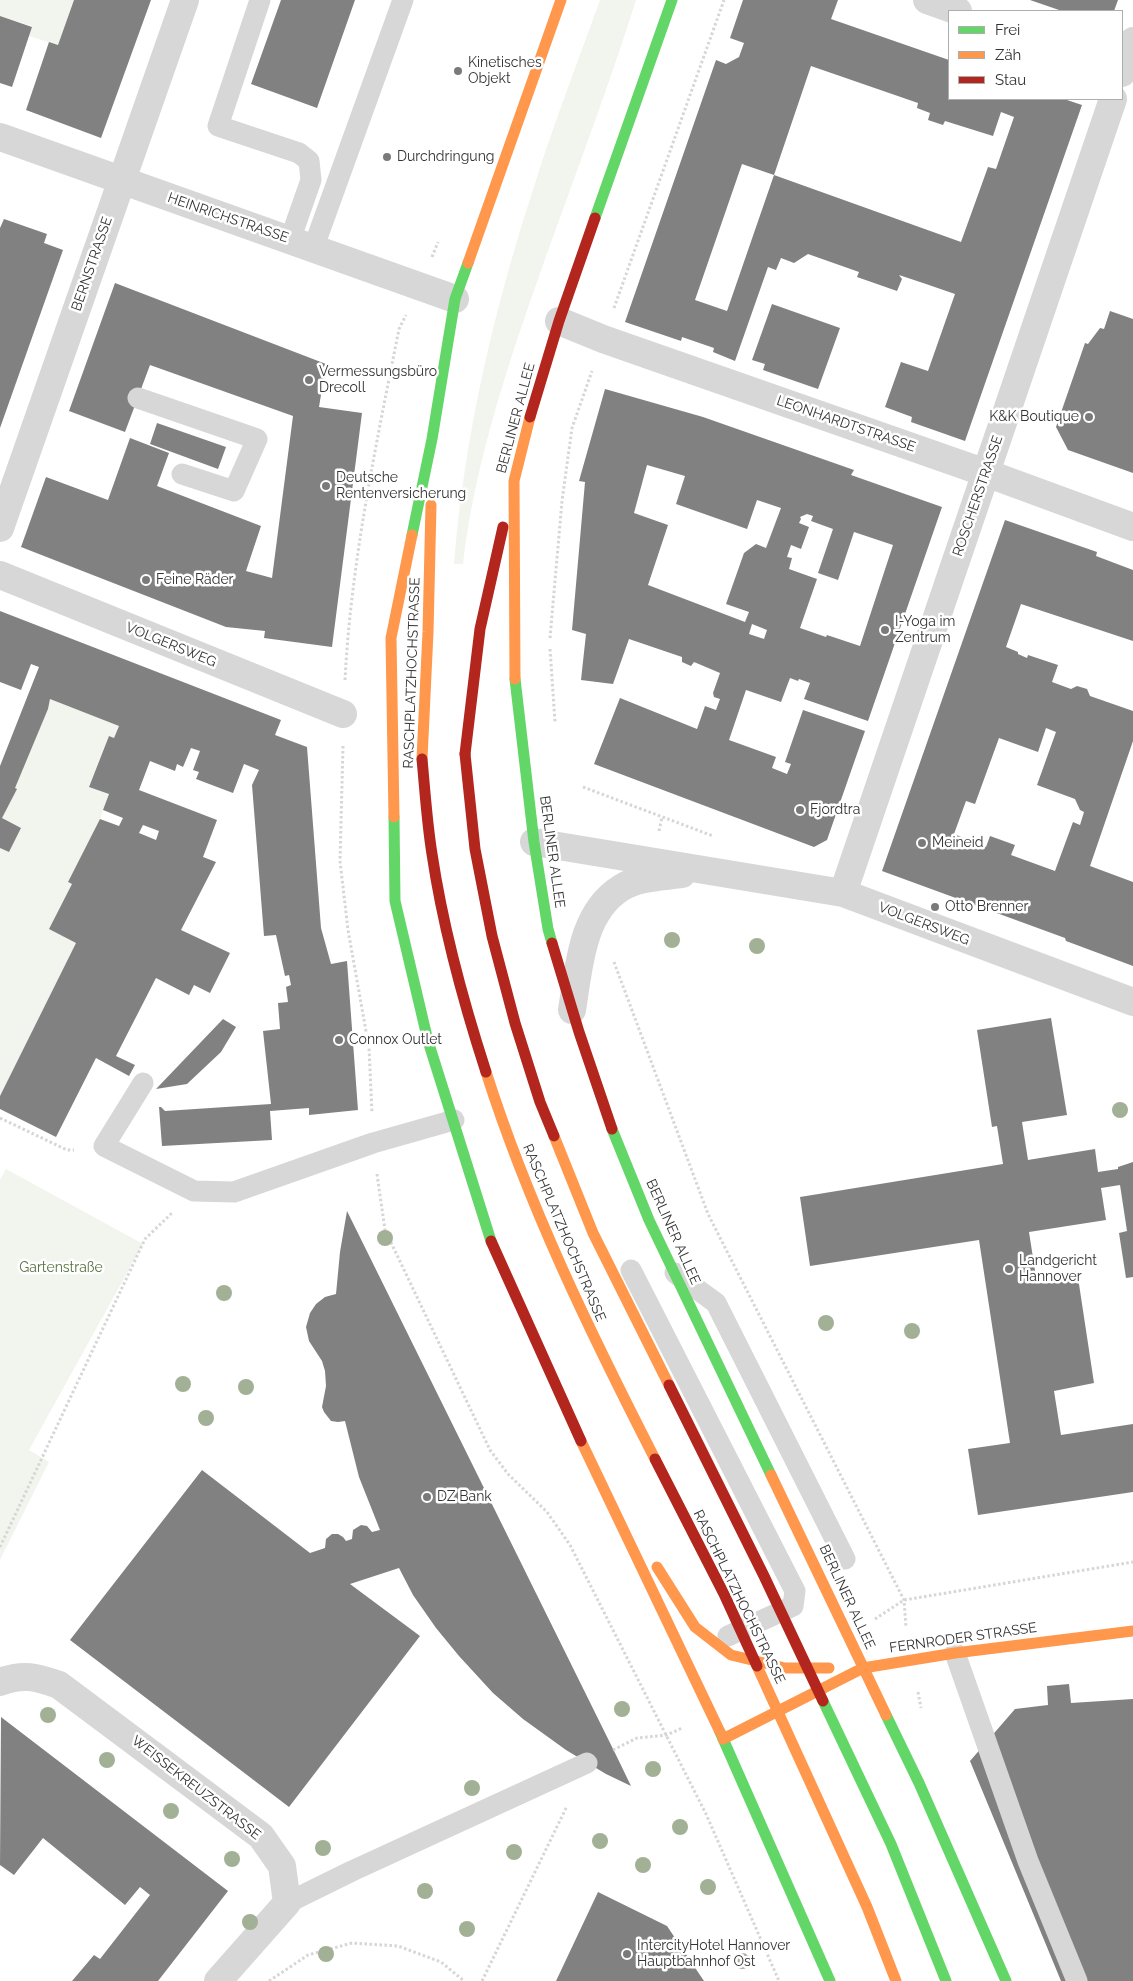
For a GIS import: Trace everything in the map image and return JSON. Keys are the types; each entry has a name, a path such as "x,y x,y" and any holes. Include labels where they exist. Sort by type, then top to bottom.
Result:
{"main road":[{"name":"BERLINER ALLEE","path":"561,0 455,299 432,439 391,638 395,901 428,1041 487,1230 592,1466 723,1739 830,1981"},
{"name":"BERLINER ALLEE","path":"672,0 559,321 530,418 514,481 515,690 534,842 548,929 572,1010 612,1127 649,1220 919,1784 1006,1981"},
{"name":"RASCHPLATZHOCHSTRASSE","path":"432,439 428,632 422,758 432,854 451,949 474,1036 500,1117 556,1258 599,1350 724,1594 867,1907 896,1981"},
{"name":"RASCHPLATZHOCHSTRASSE","path":"514,481 480,629 465,754 475,849 492,936 515,1023 540,1102 594,1233 764,1576 891,1844 946,1981"},
{"name":"BERLINER ALLEE","path":"592,1466 695,1627 731,1655 786,1668 863,1668"},
{"name":"FERNRODER STRASSE","path":"723,1739 863,1668 955,1652 1133,1631"}],"street":[{"name":"BERNSTRASSE","path":"0,528 186,0"},
{"path":"927,0 955,10"},
{"path":"1125,72 1133,41"},
{"name":"ROSCHERSTRASSE","path":"843,893 1113,100"},
{"name":"HEINRICHSTRASSE","path":"0,137 455,299"},
{"name":"LEONHARDTSTRASSE","path":"559,321 603,339 986,472 1133,527"},
{"name":"VOLGERSWEG","path":"0,575 343,714"},
{"name":"VOLGERSWEG","path":"534,842 843,893 1133,1002"},
{"name":"VOLGERSWEG","path":"572,1010 582,945 596,915 608,900 622,888 639,881 708,870"},
{"name":"WEISSEKREUZSTRASSE","path":"0,1682 18,1677 34,1676 59,1685 261,1836 282,1866 287,1904"},
{"path":"218,1981 287,1904"}],"lane":[{"path":"260,0 218,126 299,153 309,161 311,180 301,244"},
{"path":"301,244 403,0"},
{"path":"138,398 256,438 234,492 182,474"},
{"path":"143,1082 104,1146 194,1191 234,1192 373,1143 454,1120"},
{"path":"631,1270 795,1591 793,1606 730,1636 695,1627"},
{"path":"674,1272 716,1303 844,1559"},
{"path":"700,1403 746,1423"},
{"path":"955,1652 1028,1861 1077,1981"},
{"path":"287,1904 352,1870 587,1763"}],"path":[{"path":"555,729 550,642 562,500 572,428 724,0"},
{"path":"583,787 714,836"},
{"path":"614,962 708,1214 904,1600 910,1659 923,1714"},
{"path":"0,1118 67,1150 104,1146"},
{"path":"0,1546 145,1239 194,1191"},
{"path":"871,1621 904,1600 1133,1562"},
{"path":"613,1750 637,1738 667,1735"},
{"path":"482,1981 587,1763"},
{"path":"269,1981 308,1955 352,1943 398,1946 441,1962 464,1981"}],"green space":[{"path":"0,0 74,0 58,45 29,36 32,26 0,16"},
{"path":"600,0 636,0 608,85 517,340 484,450 463,564 454,564 465,470 482,376 493,330 518,238 540,169"},
{"path":"50,699 119,726 114,738 109,736 89,786 109,794 100,819 68,882 72,884 49,929 76,943 0,1096 0,848 9,852 21,828 2,818 48,709"},
{"name":"Gartenstraße","path":"6,1169 143,1244 29,1450 49,1462 0,1560 0,1180"}],"building":[{"path":"74,0 151,0 101,138 26,110 49,42 58,45"},
{"path":"281,0 355,0 317,108 251,84"},
{"path":"743,0 838,0 831,19 948,60 948,100 1067,100 1082,105 965,441 911,422 912,417 885,407 901,362 928,371 955,294 899,275 902,279 897,291 857,277 859,272 808,254 794,263 781,258 776,270 768,267 735,361 713,352 714,348 682,337 681,341 625,322 716,60 726,64 739,57 744,43 730,38","holes":["811,66 918,103 917,108 930,113 928,120 943,125 945,121 993,136 1001,112 1014,117 996,169 988,167 961,242 774,175","742,164 774,175 727,311 695,300"]},
{"path":"1030,0 1118,0 1114,10 1059,10"},
{"path":"0,16 32,27 12,87 0,83"},
{"path":"4,219 47,234 44,243 63,250 0,428 0,228"},
{"path":"115,283 326,364 319,407 362,413 332,647 264,638 265,631 226,627 21,547 46,477 108,500 130,438 169,453 157,486 261,526 246,571 272,578 293,416 150,365 125,432 69,411"},
{"path":"772,304 840,328 818,389 763,370 765,364 752,360"},
{"path":"1110,311 1133,319 1133,473 1068,450 1056,427 1085,343 1088,344 1100,328 1104,329"},
{"path":"605,389 703,417 854,470 851,475 942,507 868,721 804,699 810,683 799,679 798,681 790,678 781,702 746,690 729,740 776,757 772,768 787,774 791,764 785,762 803,710 865,731 827,840 814,847 594,764 620,698 697,729 705,706 716,710 720,699 714,697 713,693 720,673 694,662 691,666 682,662 682,657 629,639 613,684 581,680 586,634 572,630 585,482 579,481","holes":["647,465 685,476 676,504 747,529 757,500 781,508 766,548 756,544 744,553 726,604 749,612 745,622 648,585 668,525 634,513","807,514 813,516 811,521 833,529 818,573 838,580 854,532 893,545 860,646 800,628 817,579 789,569 792,558 787,557 791,545 801,549 809,527 799,523 800,517","752,624 767,630 764,639 749,634"]},
{"path":"157,423 226,447 218,469 150,444"},
{"path":"1005,520 1097,552 1096,556 1133,570 1133,641 1021,604 1006,647 1027,658 1028,655 1058,665 1052,682 1071,689 1077,686 1087,689 1090,696 1133,711 1133,741 1090,866 1133,882 1133,966 1066,941 1065,938 882,871","holes":["1046,728 1056,732 1037,785 1075,799 1080,810 1084,812 1080,825 1073,822 1055,871 1011,855 1015,845 990,836 986,847 954,834 966,801 975,804 999,738 1038,752"]},
{"path":"0,611 281,720 275,735 307,747 321,928 331,964 347,961 358,1110 309,1115 309,1108 270,1111 272,1140 162,1146 159,1107 165,1111 271,1104 263,1031 280,1029 278,1003 288,1002 286,987 291,985 289,975 285,976 276,935 264,936 252,785 259,770 244,764 233,793 196,779 199,772 193,770 200,751 191,748 183,767 177,764 175,771 150,761 139,790 217,820 203,857 216,862 181,930 230,953 210,993 194,985 189,995 156,978 116,1056 135,1065 129,1076 96,1058 56,1137 0,1109 0,1096 76,943 49,929 72,884 68,882 100,819 119,826 123,818 103,810 109,794 89,787 109,736 114,738 119,726 50,699 48,709 15,788 17,789 2,818 21,828 9,852 0,848 0,766 39,667 31,664 21,690 0,682","holes":["143,825 159,831 156,840 139,833"]},
{"name":"Landgericht Hannover","path":"1051,1018 1067,1115 1022,1122 1028,1160 1095,1149 1098,1172 1118,1169 1118,1167 1133,1162 1133,1277 1126,1278 1119,1233 1127,1231 1120,1185 1101,1188 1106,1220 1029,1232 1036,1277 1077,1271 1094,1383 1054,1391 1061,1435 1133,1424 1133,1492 978,1515 968,1449 1010,1443 979,1240 810,1266 800,1197 1003,1164 997,1126 992,1127 977,1030"},
{"path":"223,1019 236,1027 221,1052 187,1084 156,1089"},
{"path":"347,1211 631,1786 606,1774 566,1750 523,1719 493,1693 436,1628 413,1595 399,1568 350,1584 420,1636 289,1807 70,1640 202,1470 310,1553 325,1548 326,1539 332,1534 338,1534 346,1541 352,1539 353,1530 361,1525 367,1526 372,1532 380,1530 359,1477 345,1421 331,1421 322,1407 326,1386 325,1371 322,1361 309,1341 306,1327 310,1313 316,1304 325,1297 336,1294 340,1252"},
{"path":"1069,1684 1071,1703 1133,1699 1133,1981 1061,1981 970,1761 1015,1709 1048,1705 1047,1686"},
{"path":"1,1717 228,1891 158,1981 72,1981 94,1955 100,1959 150,1895 140,1887 125,1905 43,1838 14,1875 0,1865"},
{"name":"IntercityHotel Hannover Hauptbahnhof Ost","path":"598,1892 667,1926 704,1981 556,1981"}],"traffic: fast":[{"path":"595,218 672,0"},
{"path":"412,535 432,439 455,299 468,263"},
{"path":"515,679 534,842 552,943"},
{"path":"394,817 395,901 428,1041 491,1241"},
{"path":"612,1129 649,1220 771,1475"},
{"path":"823,1701 891,1844 946,1981"},
{"path":"886,1715 919,1783 1006,1981"},
{"path":"720,1732 830,1981"}],"traffic: slow":[{"path":"468,263 561,0"},
{"path":"515,679 514,481 530,417"},
{"path":"422,759 431,505"},
{"path":"394,817 391,638 412,535"},
{"path":"486,1072 541,1221 585,1317 655,1459"},
{"path":"554,1136 593,1233 669,1385"},
{"path":"581,1441 720,1732"},
{"path":"771,1475 886,1715"},
{"path":"657,1567 695,1627 731,1655 785,1668 829,1668"},
{"path":"723,1739 863,1668 955,1653 1133,1631"},
{"path":"757,1666 867,1907 896,1981"}],"traffic: jam":[{"path":"530,417 559,321 595,218"},
{"path":"465,754 480,629 503,527"},
{"path":"465,754 475,849 492,936 515,1023 540,1102 554,1136"},
{"path":"422,759 430,842 442,909 469,1018 486,1072"},
{"path":"552,943 579,1032 612,1129"},
{"path":"491,1241 581,1441"},
{"path":"669,1385 764,1576 823,1701"},
{"path":"655,1459 724,1594 757,1666"}],"place":[{"name":"Kinetisches Objekt","path":"458,71"},
{"name":"Durchdringung","path":"387,157"},
{"name":"Vermessungsbüro Drecoll","path":"309,380"},
{"name":"K&K Boutique","path":"1089,417"},
{"name":"Deutsche Rentenversicherung","path":"326,486"},
{"name":"Feine Räder","path":"146,580"},
{"name":"I-Yoga im Zentrum","path":"885,630"},
{"name":"Fjordtra","path":"800,810"},
{"name":"Meineid","path":"922,843"},
{"name":"Otto Brenner","path":"935,907"},
{"name":"Connox Outlet","path":"339,1040"},
{"name":"Landgericht Hannover","path":"1009,1269"},
{"name":"DZ Bank","path":"427,1497"},
{"name":"IntercityHotel Hannover Hauptbahnhof Ost","path":"627,1954"}]}
